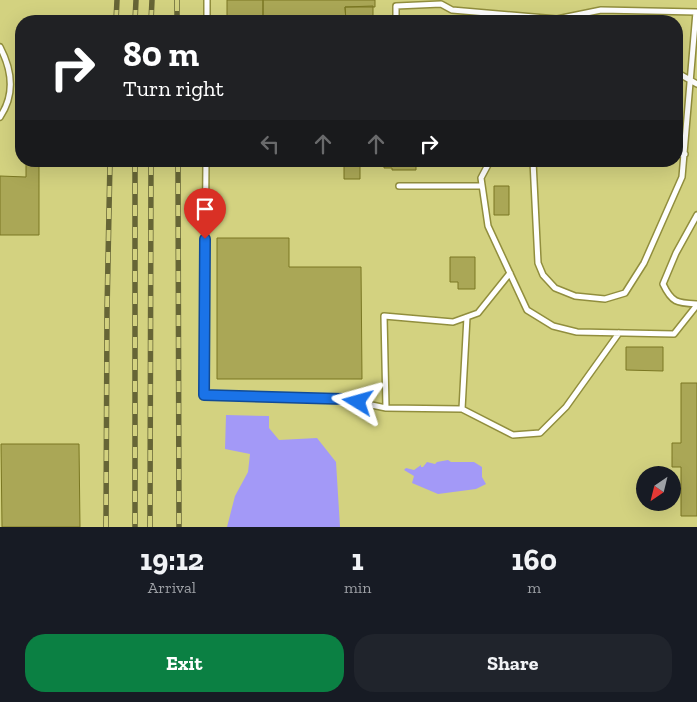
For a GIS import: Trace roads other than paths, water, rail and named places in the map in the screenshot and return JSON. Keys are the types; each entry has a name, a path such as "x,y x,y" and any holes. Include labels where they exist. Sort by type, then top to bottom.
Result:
{"lane":[{"path":"207,0 207,15"},
{"path":"396,15 396,6 441,4 452,10 504,15"},
{"path":"533,167 538,263 543,275 555,288 575,296 605,299 626,293 644,263 682,177 697,12 601,10 579,15"},
{"path":"0,47 10,76 11,91 5,110 0,117"},
{"path":"683,76 697,84"},
{"path":"206,167 204,395 343,399 386,408 462,409 513,435 540,433 566,407 619,333"},
{"path":"487,167 481,178 488,226 527,310 553,326 578,332 674,334 697,305"},
{"path":"399,186 482,186"},
{"path":"697,215 676,254 663,284 669,297 678,303 697,305"},
{"path":"386,408 384,316 453,322 478,313 510,273"},
{"path":"462,409 467,317"}],"railway":[{"path":"116,15 117,0"},
{"path":"135,15 136,0"},
{"path":"151,15 152,0"},
{"path":"177,0 177,15"},
{"path":"106,527 110,167"},
{"path":"135,167 135,527"},
{"path":"150,527 151,167"},
{"path":"178,167 179,527"}]}
